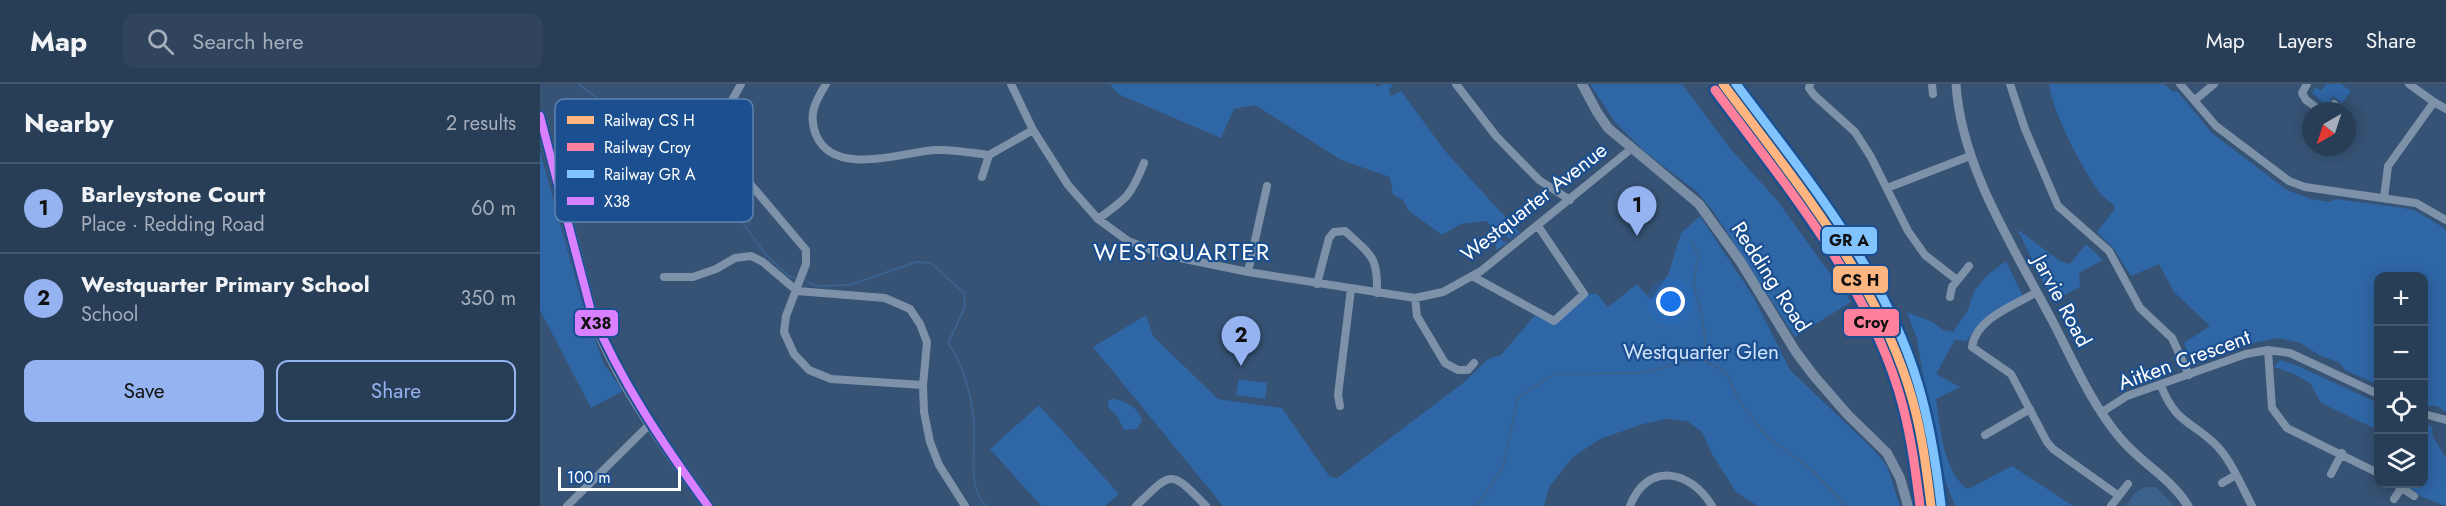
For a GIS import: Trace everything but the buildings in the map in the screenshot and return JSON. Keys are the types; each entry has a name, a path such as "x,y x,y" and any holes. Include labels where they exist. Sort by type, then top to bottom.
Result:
{"main road":[{"name":"Redding Road","path":"1582,84 1608,128 1699,204 1740,261 1796,352 1814,376 1848,415 1887,453 1900,478 1908,506"},
{"path":"540,116 555,173"},
{"path":"568,222 591,311 616,369 708,506"}],"street":[{"path":"733,99 741,84"},
{"path":"826,84 815,102 811,122 820,143 831,153 850,160 888,158 936,150 989,155 1033,130"},
{"name":"Westquarter Avenue","path":"1011,84 1033,130 1068,185 1098,219 1128,241 1149,250 1248,272 1415,298 1443,292 1472,276 1538,226 1631,149"},
{"path":"1456,84 1496,136 1539,180 1570,200"},
{"path":"1810,84 1809,88 1814,95 1855,132 1865,146 1908,231 1925,255 1957,280"},
{"path":"1932,84 1933,94"},
{"name":"Jarvie Road","path":"1956,84 1958,112 1979,179 2087,387 2122,440 2164,477 2180,493 2188,506"},
{"path":"2010,84 2025,129 2058,206 2109,251 2140,308 2172,338 2189,375"},
{"path":"2180,84 2216,126 2289,181 2305,188 2416,203 2446,220"},
{"path":"2194,100 2214,84"},
{"path":"2307,84 2302,93 2310,102"},
{"path":"2409,84 2446,109"},
{"path":"2384,198 2388,166 2434,102"},
{"path":"982,177 989,155"},
{"path":"1887,188 1970,156"},
{"path":"1098,219 1122,202 1134,189 1144,163"},
{"path":"1248,272 1267,186"},
{"path":"753,187 806,250 806,264 786,316 784,332 794,354 809,370 831,379 923,385"},
{"path":"1472,276 1554,321 1584,294 1538,226"},
{"path":"1317,284 1329,238 1334,232 1345,231 1369,254 1377,269 1377,293"},
{"path":"664,278 693,278 735,258 751,256 763,262 797,291 885,298 910,309 920,324 927,342 923,385 924,412 930,442 939,465 964,506"},
{"path":"1950,297 1952,287 1969,266"},
{"path":"1340,406 1338,395 1351,289"},
{"path":"2037,292 1986,322 1978,331 1972,347 2012,374 2047,442 2053,449 2119,496"},
{"path":"1415,298 1417,316 1445,363 1458,370 1468,370 1474,363"},
{"path":"2268,350 2272,408 2278,419 2287,428 2374,470"},
{"name":"Aitken Crescent","path":"2102,412 2127,396 2161,386 2246,354 2268,350 2290,353 2374,392"},
{"path":"2161,386 2179,418 2217,446 2252,506"},
{"path":"1986,435 2030,409"},
{"path":"2428,415 2446,420"},
{"path":"567,506 651,423"},
{"path":"2331,474 2342,453"},
{"path":"1630,506 1638,490 1646,484 1662,476 1672,475 1694,484 1712,506"},
{"path":"2222,483 2236,475"},
{"path":"1136,506 1162,481 1170,478 1183,483 1206,506"},
{"path":"2111,506 2128,484"},
{"path":"2394,499 2398,488"},
{"path":"2403,488 2415,496"}],"green space":[{"path":"1110,84 1375,84 1378,87 1382,84 1393,84 1389,90 1391,96 1401,91 1445,151 1520,233 1509,239 1505,232 1499,235 1503,242 1507,243 1496,250 1496,232 1487,221 1461,224 1442,235 1409,211 1403,200 1393,195 1390,177 1341,160 1255,105 1234,109 1221,138 1118,94"},
{"path":"1590,84 1682,84 1729,147 1776,199 1851,302 1795,337 1713,211 1696,191 1644,151 1615,122"},
{"path":"2049,84 2164,84 2172,91 2178,92 2212,133 2287,190 2311,199 2329,202 2336,199 2414,210 2444,228 2446,232 2446,412 2437,406 2428,406 2428,272 2374,272 2374,383 2345,370 2340,363 2319,355 2301,343 2278,338 2189,356 2184,343 2210,326 2174,292 2159,264 2131,276 2114,249 2097,232 2115,209 2114,205 2100,193 2077,156 2051,96"},
{"path":"2326,84 2341,84 2351,91 2343,102 2333,96 2329,102 2323,102 2312,93 2316,87 2321,91"},
{"path":"540,151 555,205 555,222 560,222 584,310 604,364 623,391 591,408 540,310"},
{"name":"Westquarter Glen","path":"1700,216 1753,296 1790,370 1874,450 1887,466 1900,506 1758,506 1736,492 1713,456 1702,432 1687,421 1667,419 1643,424 1600,439 1572,458 1549,487 1544,506 1223,506 1093,347 1146,315 1153,336 1218,399 1282,408 1329,476 1337,478 1463,383 1488,359 1501,355 1536,314 1554,324 1588,294 1597,294 1608,307 1637,284 1651,300 1668,275 1681,233"},
{"path":"2017,229 2060,261 2070,264 2086,244 2103,260 2079,273 2080,287 2053,301"},
{"path":"2006,261 2023,296 1986,317 1966,341 1955,340 1936,374 1960,387 1936,399 1944,448 1953,472 1968,489 2012,466 2073,506 1955,506 1937,459 1917,339 1907,312 1933,322 1943,330 1953,332 1968,310 1974,291 1986,276"},
{"path":"2280,360 2298,366 2374,401 2374,428 2321,403 2310,383 2292,373 2274,367"},
{"path":"1239,379 1267,383 1265,399 1236,395"},
{"path":"1111,399 1125,402 1138,412 1142,420 1137,429 1124,430 1117,416 1108,407"},
{"path":"1039,405 1119,494 1105,506 1041,506 990,449"},
{"path":"2428,424 2432,426 2433,437 2446,458 2446,506 2422,497 2410,488 2428,488"}],"shaded area":[{"path":"2145,487 2156,487 2174,506 2126,506 2135,493"}],"waterway":[{"path":"579,84 598,99"},
{"path":"742,222 766,255 789,276 795,278"},
{"path":"1692,242 1699,257 1694,285 1703,323 1707,361"},
{"path":"808,282 817,286 850,285 916,262 931,263 964,293 965,307 948,343 960,364 971,401 974,426 974,481 985,506"},
{"path":"1477,506 1503,467 1518,398 1554,374 1643,373 1699,358 1726,372 1738,399 1766,436 1812,470 1846,506"}],"transit line":[{"path":"1723,84 1803,191 1852,265 1874,304 1893,344 1913,400 1931,506"},
{"path":"1736,84 1841,226 1885,303 1904,343 1918,384 1932,444 1941,505"},
{"name":"X38","path":"540,116 555,173"},
{"name":"X38","path":"568,222 591,311 603,337 629,388 708,506"}],"rail line":[{"name":"Croy","path":"1715,90 1819,232 1864,308 1883,348 1898,389 1912,447 1920,506"}],"place":[{"name":"Barleystone Court","path":"1637,236"},
{"name":"Westquarter Primary School","path":"1241,366"}],"district":[{"name":"WESTQUARTER","path":"1182,251"}]}
